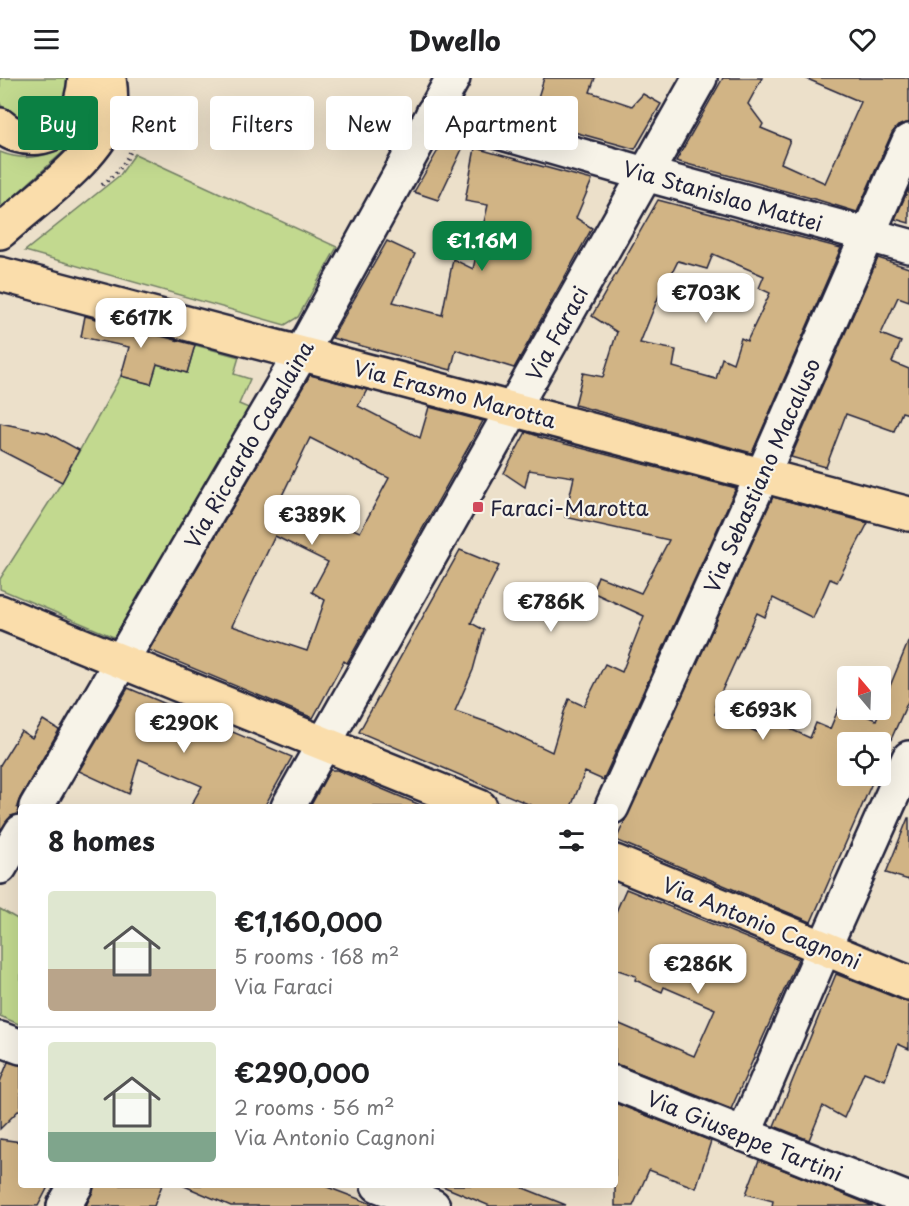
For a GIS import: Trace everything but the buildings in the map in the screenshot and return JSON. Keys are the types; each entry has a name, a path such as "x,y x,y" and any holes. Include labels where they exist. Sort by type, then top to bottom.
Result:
{"main road":[{"path":"0,125 5,130 27,137 51,135 73,118 81,102 86,78"},
{"path":"0,232 84,158 98,142 108,122 111,93 109,78"},
{"name":"Via Erasmo Marotta","path":"0,274 909,514"},
{"path":"0,612 473,804"},
{"name":"Via Antonio Cagnoni","path":"618,863 909,983"}],"street":[{"name":"Via Riccardo Casalaina","path":"443,96 453,78"},
{"name":"Via Faraci","path":"290,804 700,78"},
{"name":"Via Riccardo Casalaina","path":"38,804 302,352 424,129"},
{"name":"Via Sebastiano Macaluso","path":"613,804 762,476 909,141"},
{"name":"Via Stanislao Mattei","path":"562,150 909,246"},
{"path":"744,1134 909,758"},
{"path":"0,867 18,837"},
{"path":"0,1039 18,1046"},
{"name":"Via Giuseppe Tartini","path":"618,1084 909,1200"},
{"path":"64,1206 74,1188"},
{"path":"386,1188 433,1206 441,1188"}],"green space":[{"path":"0,78 70,78 66,96 18,96 18,118 0,104"},
{"path":"65,150 0,209 0,152 29,157"},
{"path":"135,154 337,247 298,317 285,325 25,251 120,175"},
{"path":"195,345 239,357 234,374 250,379 239,404 251,409 116,638 0,589 0,579 62,482 121,376 151,384 157,364 187,373"},
{"path":"0,909 18,919 18,1024 0,1016"}],"place":[{"name":"Faraci-Marotta","path":"478,507"}]}
